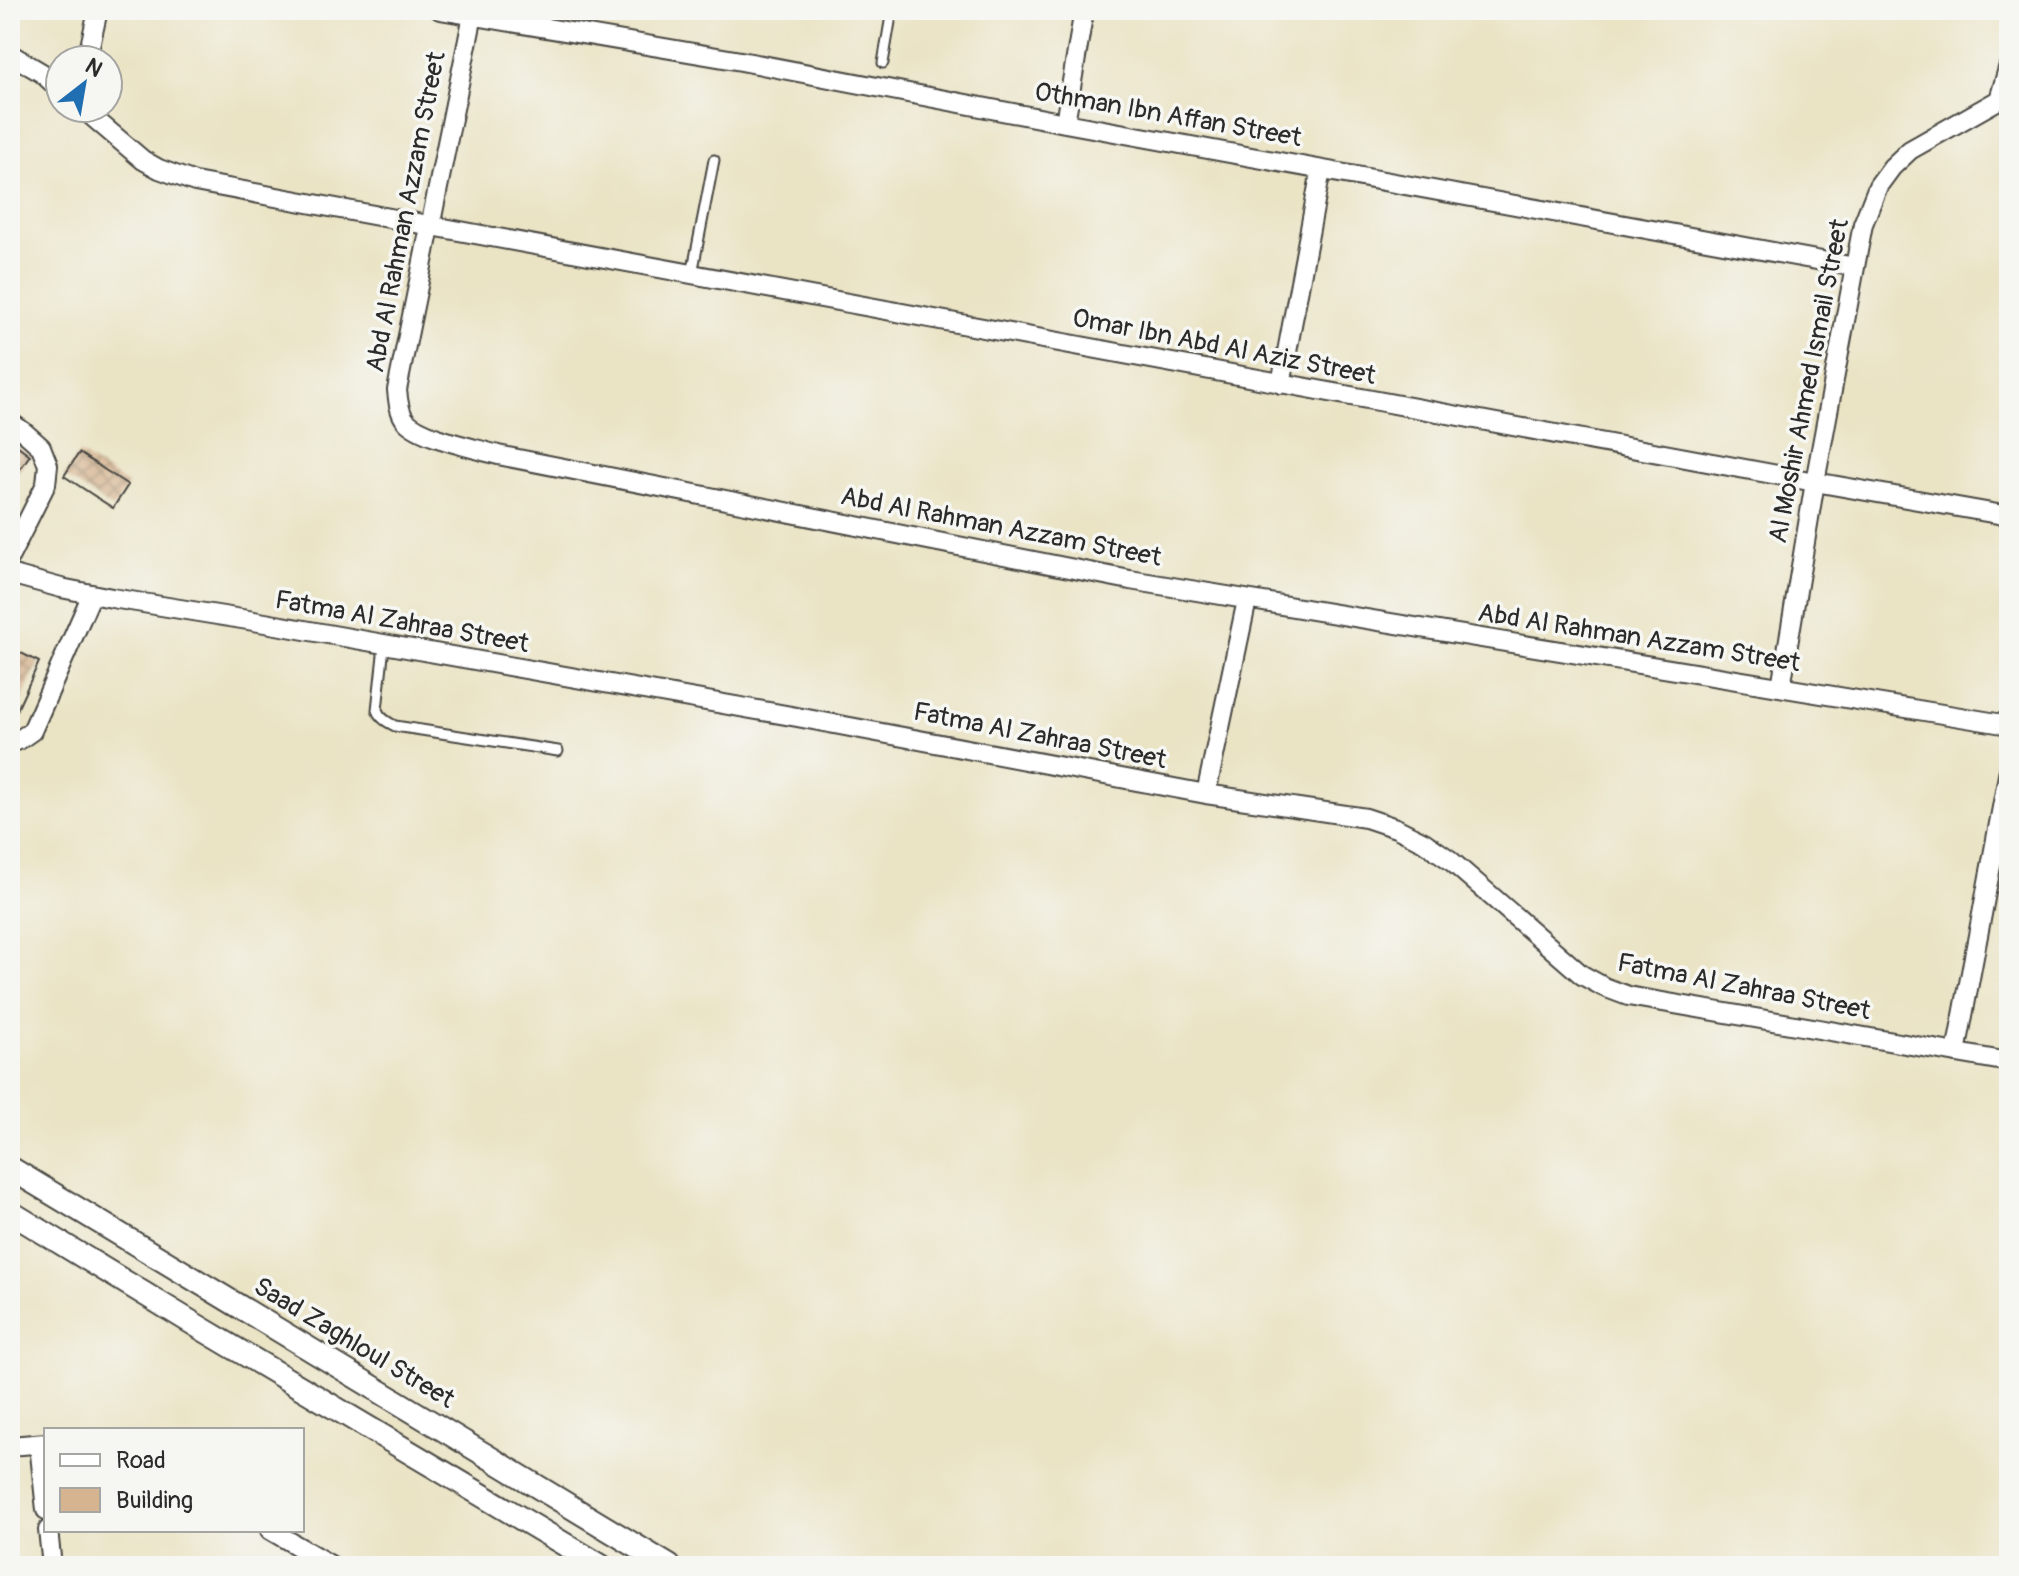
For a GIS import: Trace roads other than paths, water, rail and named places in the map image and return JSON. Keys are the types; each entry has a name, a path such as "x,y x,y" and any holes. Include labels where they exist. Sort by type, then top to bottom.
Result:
{"street":[{"path":"91,44 98,10"},
{"name":"Othman Ibn Affan Street","path":"440,10 473,12 1855,267"},
{"path":"1065,123 1084,10"},
{"name":"Abd Al Rahman Azzam Street","path":"473,12 397,390 406,421 429,435 513,458 1130,580 2009,725"},
{"path":"10,54 44,75"},
{"name":"Al Moshir Ahmed Ismail Street","path":"1781,687 1815,482 1869,205 1892,167 1910,150 2004,97 2009,65"},
{"name":"Omar Ibn Abd Al Aziz Street","path":"101,124 143,160 177,177 195,182 2009,516"},
{"path":"1281,384 1321,170"},
{"path":"10,422 41,447 48,465 46,484 10,556"},
{"name":"Fatma Al Zahraa Street","path":"10,574 92,594 797,717 1206,794 1366,818 1396,828 1450,860 1582,975 1604,987 1628,996 2009,1062"},
{"path":"10,743 32,731 92,594"},
{"path":"1206,794 1247,600"},
{"path":"1956,1053 2009,770"},
{"name":"Saad Zaghloul Street","path":"10,1168 669,1566"},
{"path":"10,1212 601,1566"},
{"path":"10,1446 42,1444 44,1477"},
{"path":"48,1532 52,1566"},
{"path":"273,1532 332,1566"}],"lane":[{"path":"883,63 892,10"},
{"path":"692,274 714,160"},
{"path":"384,646 377,710 386,721 395,726 558,751"}]}
